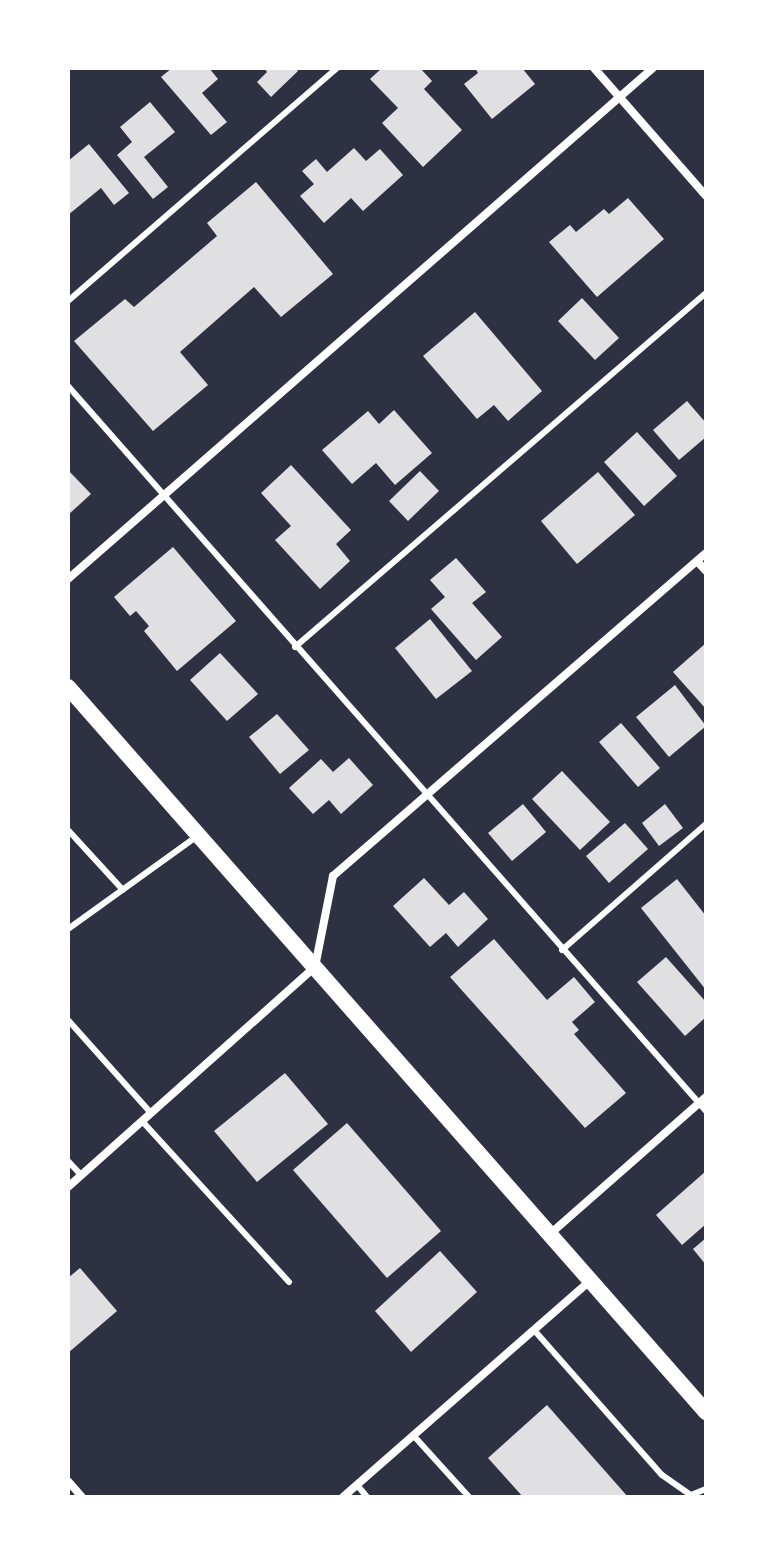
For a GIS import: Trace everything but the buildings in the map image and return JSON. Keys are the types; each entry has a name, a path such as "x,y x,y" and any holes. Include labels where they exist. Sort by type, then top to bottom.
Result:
{"main road":[{"path":"68,687 706,1412"}],"street":[{"path":"594,68 706,196"},
{"path":"68,579 653,68"},
{"path":"68,1187 315,967 333,876 706,553"},
{"path":"697,561 706,571"},
{"path":"550,1234 702,1100"},
{"path":"343,1497 591,1280"},
{"path":"68,1481 82,1497"}],"lane":[{"path":"68,301 337,68"},
{"path":"295,647 706,293"},
{"path":"68,386 425,796 562,950 702,1100 706,1111"},
{"path":"562,950 706,824"},
{"path":"68,830 123,890"},
{"path":"68,929 199,835"},
{"path":"68,1020 151,1113"},
{"path":"142,1121 289,1282"},
{"path":"68,1161 81,1175"},
{"path":"534,1330 662,1475 691,1495 706,1489"},
{"path":"413,1435 469,1497"},
{"path":"357,1485 367,1497"}]}
